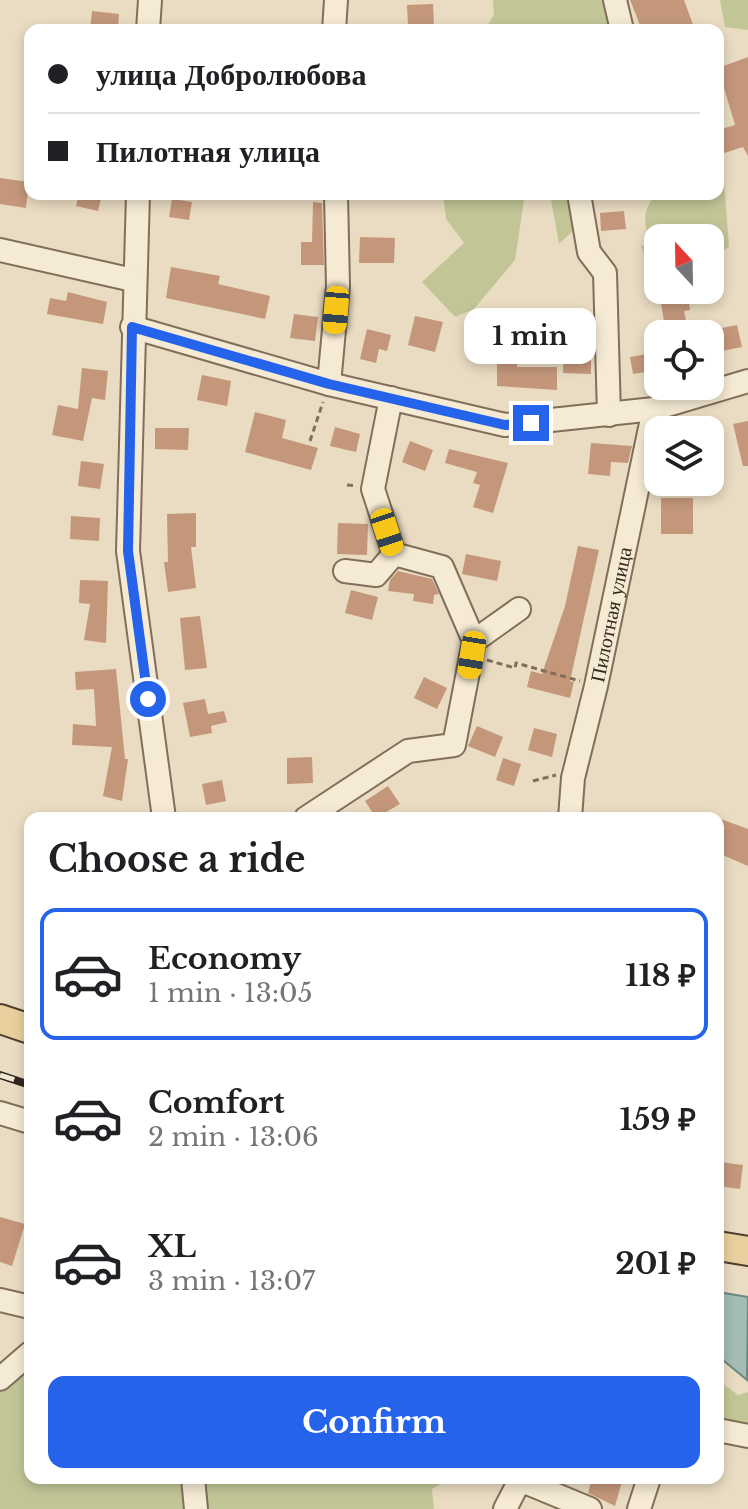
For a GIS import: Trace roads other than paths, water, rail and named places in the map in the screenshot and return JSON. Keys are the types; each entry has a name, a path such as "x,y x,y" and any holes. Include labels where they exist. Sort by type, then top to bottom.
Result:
{"main road":[{"path":"0,1019 24,1027"},
{"path":"724,1247 748,1251"}],"street":[{"path":"148,24 150,0"},
{"path":"334,24 336,0"},
{"path":"615,0 621,24"},
{"path":"138,200 133,280 128,551 163,812"},
{"path":"329,384 338,286 336,200"},
{"path":"580,200 589,252 605,273 609,415"},
{"path":"0,250 133,280"},
{"path":"132,327 329,384 505,425 654,409 748,381"},
{"path":"391,398 373,489 394,554"},
{"name":"Пилотная улица","path":"570,812 573,778 596,686 654,409"},
{"path":"345,571 376,575 394,554"},
{"path":"315,812 408,751 454,745 473,648 442,567 394,554"},
{"path":"473,648 519,609"},
{"path":"0,1113 24,1120"},
{"path":"0,1300 24,1306"},
{"path":"0,1379 24,1358"},
{"path":"724,1431 748,1436"},
{"path":"194,1484 197,1507"},
{"path":"505,1509 518,1484"},
{"path":"530,1484 590,1509"},
{"path":"639,1509 647,1484"}],"water":[{"path":"724,1293 748,1297 747,1380 724,1361"}],"railway":[{"path":"0,1075 24,1083"}]}
